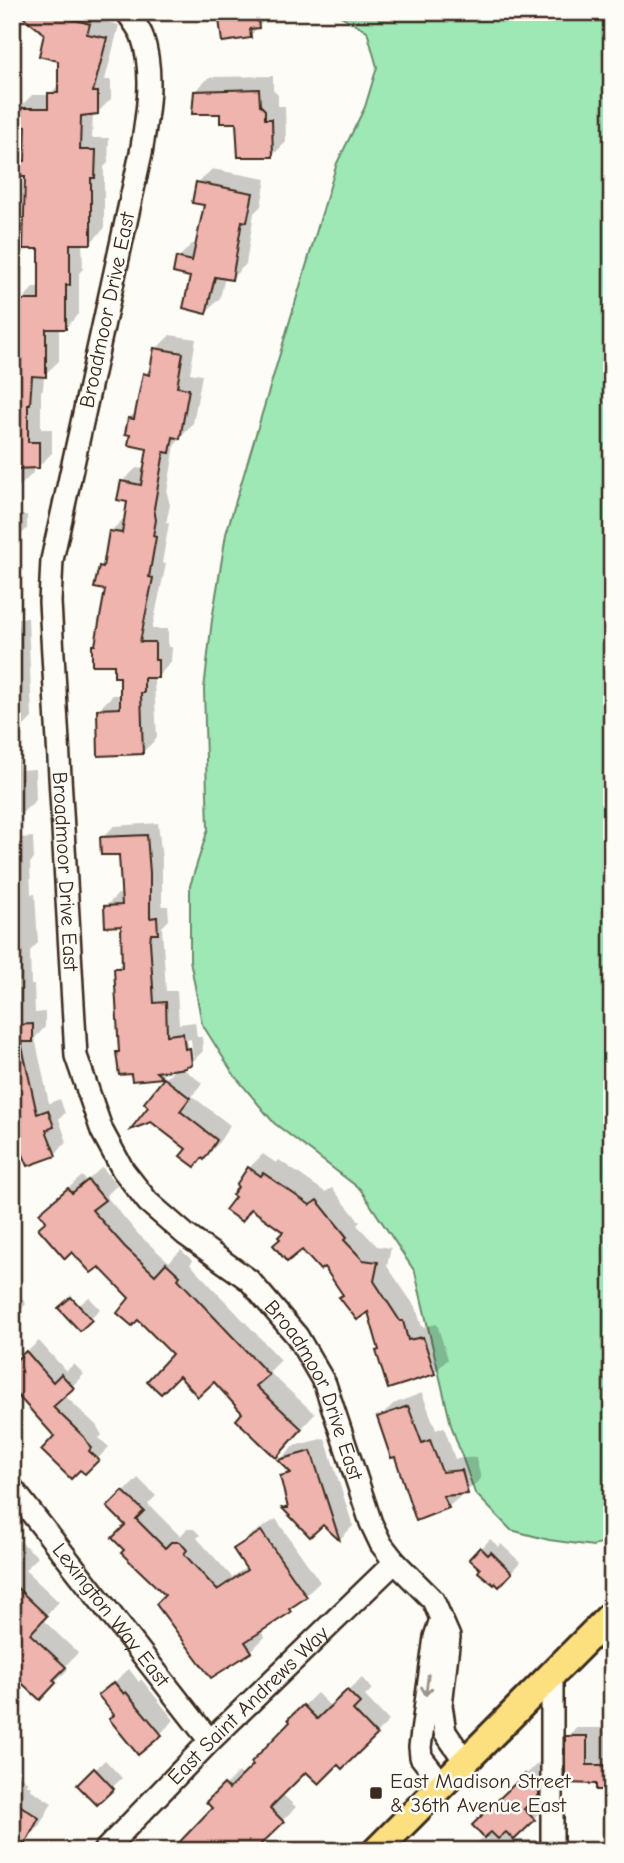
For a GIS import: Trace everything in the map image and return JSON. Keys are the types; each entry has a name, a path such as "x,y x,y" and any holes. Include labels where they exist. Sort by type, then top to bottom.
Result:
{"main road":[{"path":"376,1851 398,1840 442,1784 612,1615"}],"street":[{"name":"Broadmoor Drive East","path":"127,12 141,35 146,54 148,108 141,153 52,560 50,603 76,1056 102,1131 123,1170 148,1202 186,1235 249,1280 297,1336 325,1384 371,1523 381,1544 433,1600 449,1637 441,1705 445,1732 465,1762"},
{"name":"Lexington Way East","path":"12,1488 210,1741"},
{"name":"East Saint Andrews Way","path":"104,1851 210,1741 395,1562"},
{"path":"441,1619 435,1637 420,1747 421,1757 442,1784"},
{"path":"552,1675 552,1851"}],"green space":[{"path":"334,12 612,12 612,1540 593,1546 549,1540 511,1530 475,1493 451,1425 415,1272 360,1189 274,1123 234,1075 202,1024 190,960 190,886 208,829 204,689 226,534 337,163 365,107 377,67 367,31"}],"building":[{"path":"17,12 74,12 72,19 90,24 87,34 107,38 93,92 98,92 98,114 81,116 80,150 96,150 95,178 91,178 91,244 70,244 66,329 46,329 46,377 32,376 28,404 28,442 39,442 39,468 12,469 12,360 16,357 19,300 39,300 39,249 23,249 25,177 20,177 20,161 25,161 26,126 17,126 17,108 48,108 48,93 58,93 58,61 39,56 44,34"},
{"path":"218,12 257,12 259,28 250,29 251,38 222,42"},
{"path":"259,89 260,105 265,110 265,119 272,119 273,157 238,157 236,123 220,123 220,114 192,114 194,91"},
{"path":"196,182 253,193 247,222 242,221 232,280 215,277 206,314 183,308 190,277 173,273 176,257 192,261 204,205 192,203"},
{"path":"154,348 183,353 177,387 189,389 180,439 173,437 170,453 164,452 154,508 156,520 153,536 156,537 149,577 153,578 140,642 155,642 158,678 144,678 144,693 141,693 143,754 98,756 97,709 120,708 120,677 114,677 114,665 92,665 92,645 95,645 105,590 94,588 99,566 103,567 109,531 122,533 127,502 117,500 121,481 141,485 147,449 128,445 130,435 125,434 128,418 134,419 143,373 149,375"},
{"path":"147,835 150,918 157,917 158,934 151,934 150,941 154,1003 166,1002 167,1035 183,1033 185,1049 190,1048 192,1065 156,1072 163,1078 132,1081 131,1074 119,1075 116,1052 119,1052 114,968 122,968 121,926 105,927 104,906 122,905 119,855 101,855 100,837"},
{"path":"33,1024 33,1042 21,1042 37,1114 48,1110 54,1127 46,1130 56,1156 28,1166 12,1130 12,1025"},
{"path":"164,1078 190,1098 180,1111 217,1140 204,1160 202,1158 195,1167 180,1156 186,1149 151,1122 130,1130 148,1107 144,1103"},
{"path":"248,1167 261,1176 263,1173 310,1205 317,1200 347,1237 344,1240 363,1260 378,1262 374,1281 400,1321 403,1321 408,1340 423,1337 435,1374 388,1389 368,1312 357,1320 339,1297 343,1295 324,1267 320,1270 302,1250 287,1262 273,1245 283,1232 251,1209 242,1222 225,1210 235,1197 232,1195 238,1187 236,1185"},
{"path":"88,1180 105,1200 92,1210 125,1247 155,1275 166,1263 269,1375 256,1386 302,1429 276,1458 236,1420 242,1413 214,1382 198,1397 179,1376 161,1394 147,1381 172,1354 138,1320 132,1326 117,1313 129,1298 99,1267 91,1273 72,1252 65,1259 38,1228 46,1221 39,1213 68,1188 72,1193"},
{"path":"71,1297 92,1320 80,1331 58,1308"},
{"path":"26,1351 53,1382 61,1374 74,1388 53,1407 84,1437 91,1448 89,1451 99,1460 85,1474 80,1470 71,1479 41,1450 54,1436 12,1389 12,1364"},
{"path":"408,1406 422,1443 430,1440 442,1472 462,1470 468,1494 443,1496 449,1508 416,1521 395,1457 391,1458 377,1417"},
{"path":"311,1451 340,1541 323,1525 310,1537 282,1508 288,1508 280,1476 291,1473 278,1460"},
{"path":"123,1491 144,1511 136,1519 165,1548 171,1542 180,1542 187,1550 184,1554 217,1590 247,1570 233,1549 261,1531 307,1597 289,1609 291,1612 245,1642 252,1652 211,1678 156,1604 165,1595 121,1553 124,1550 112,1538 125,1525 107,1507"},
{"path":"480,1547 488,1555 491,1552 512,1573 499,1587 478,1572 480,1569 469,1559"},
{"path":"12,1583 47,1616 30,1634 66,1667 53,1680 56,1683 40,1700 12,1674"},
{"path":"114,1682 124,1694 126,1692 162,1735 138,1755 109,1719 114,1715 98,1695"},
{"path":"347,1690 360,1703 353,1710 377,1735 342,1769 338,1765 319,1784 306,1772 270,1808 284,1822 254,1851 171,1851 212,1808 206,1802 224,1784 229,1789 253,1765 251,1762 303,1705 317,1719"},
{"path":"565,1736 587,1736 587,1765 612,1765 612,1790 596,1790 596,1784 565,1783"},
{"path":"94,1768 114,1789 97,1805 77,1785"},
{"path":"525,1774 539,1789 539,1795 524,1809 535,1820 514,1840 506,1832 498,1839 491,1832 484,1838 472,1825"},
{"path":"12,1800 39,1818 25,1844 12,1835"}],"place":[{"name":"East Madison Street & 36th Avenue East","path":"376,1793"}]}
